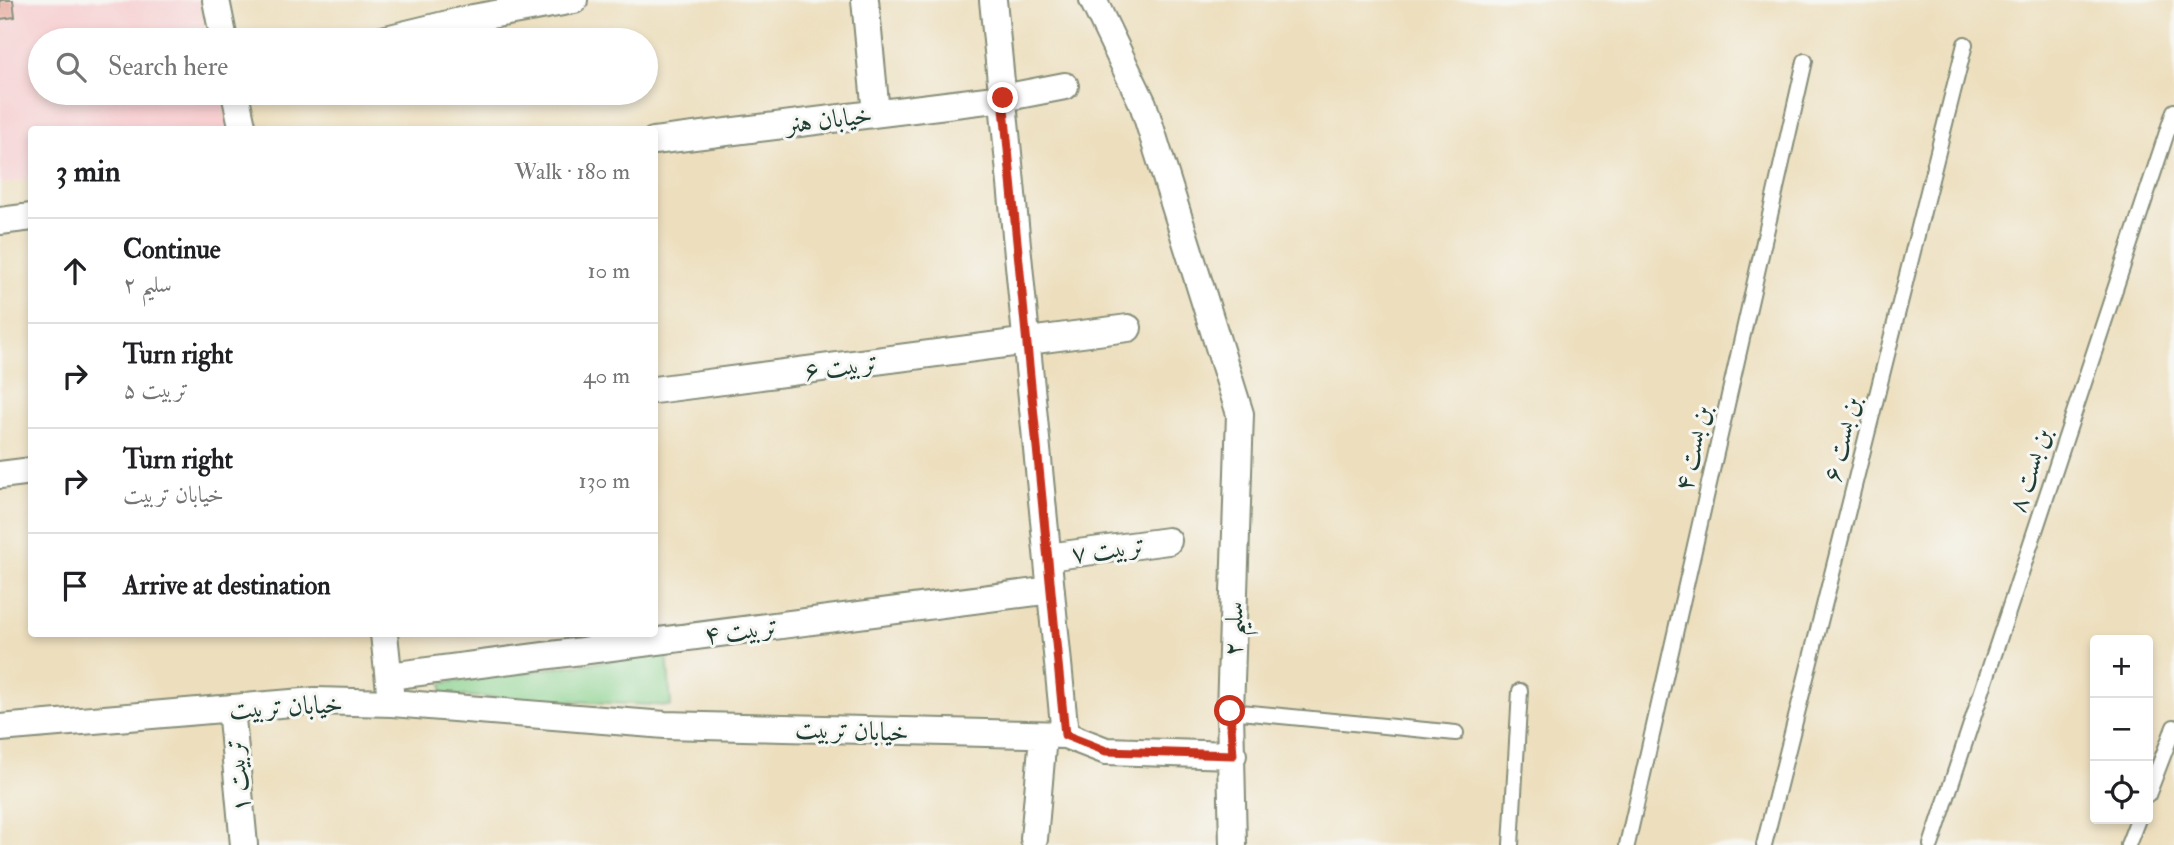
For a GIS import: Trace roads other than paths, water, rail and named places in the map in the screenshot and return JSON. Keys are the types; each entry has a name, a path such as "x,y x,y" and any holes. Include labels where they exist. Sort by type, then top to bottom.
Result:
{"street":[{"path":"216,0 222,28"},
{"path":"416,28 470,9 574,0"},
{"path":"865,0 876,113"},
{"path":"993,0 1051,590 1054,735 1034,839"},
{"name":"سلیم ۲","path":"1094,0 1143,104 1240,414 1230,711 1233,845"},
{"name":"خیابان هنر","path":"658,140 1003,98 1065,86"},
{"path":"238,105 242,126"},
{"path":"0,221 28,218"},
{"name":"تربیت ۶","path":"658,389 1128,328"},
{"path":"0,475 28,472"},
{"name":"تربیت ۷","path":"1048,557 1168,541"},
{"name":"تربیت ۴","path":"389,676 1051,590"},
{"path":"384,637 392,703"},
{"name":"خیابان تربیت","path":"0,728 315,701 392,703 665,725 1054,735 1106,751 1233,755"},
{"name":"تربیت ۱","path":"231,708 244,845"}],"lane":[{"name":"بن بست ۶","path":"1764,845 1965,44"},
{"name":"بن بست ۴","path":"1627,845 1805,61"},
{"name":"بن بست ۸","path":"1931,845 2174,111"},
{"path":"1511,845 1520,691"},
{"path":"1230,711 1456,733"},
{"path":"2153,782 2174,727"},
{"path":"2128,845 2136,824"}]}
